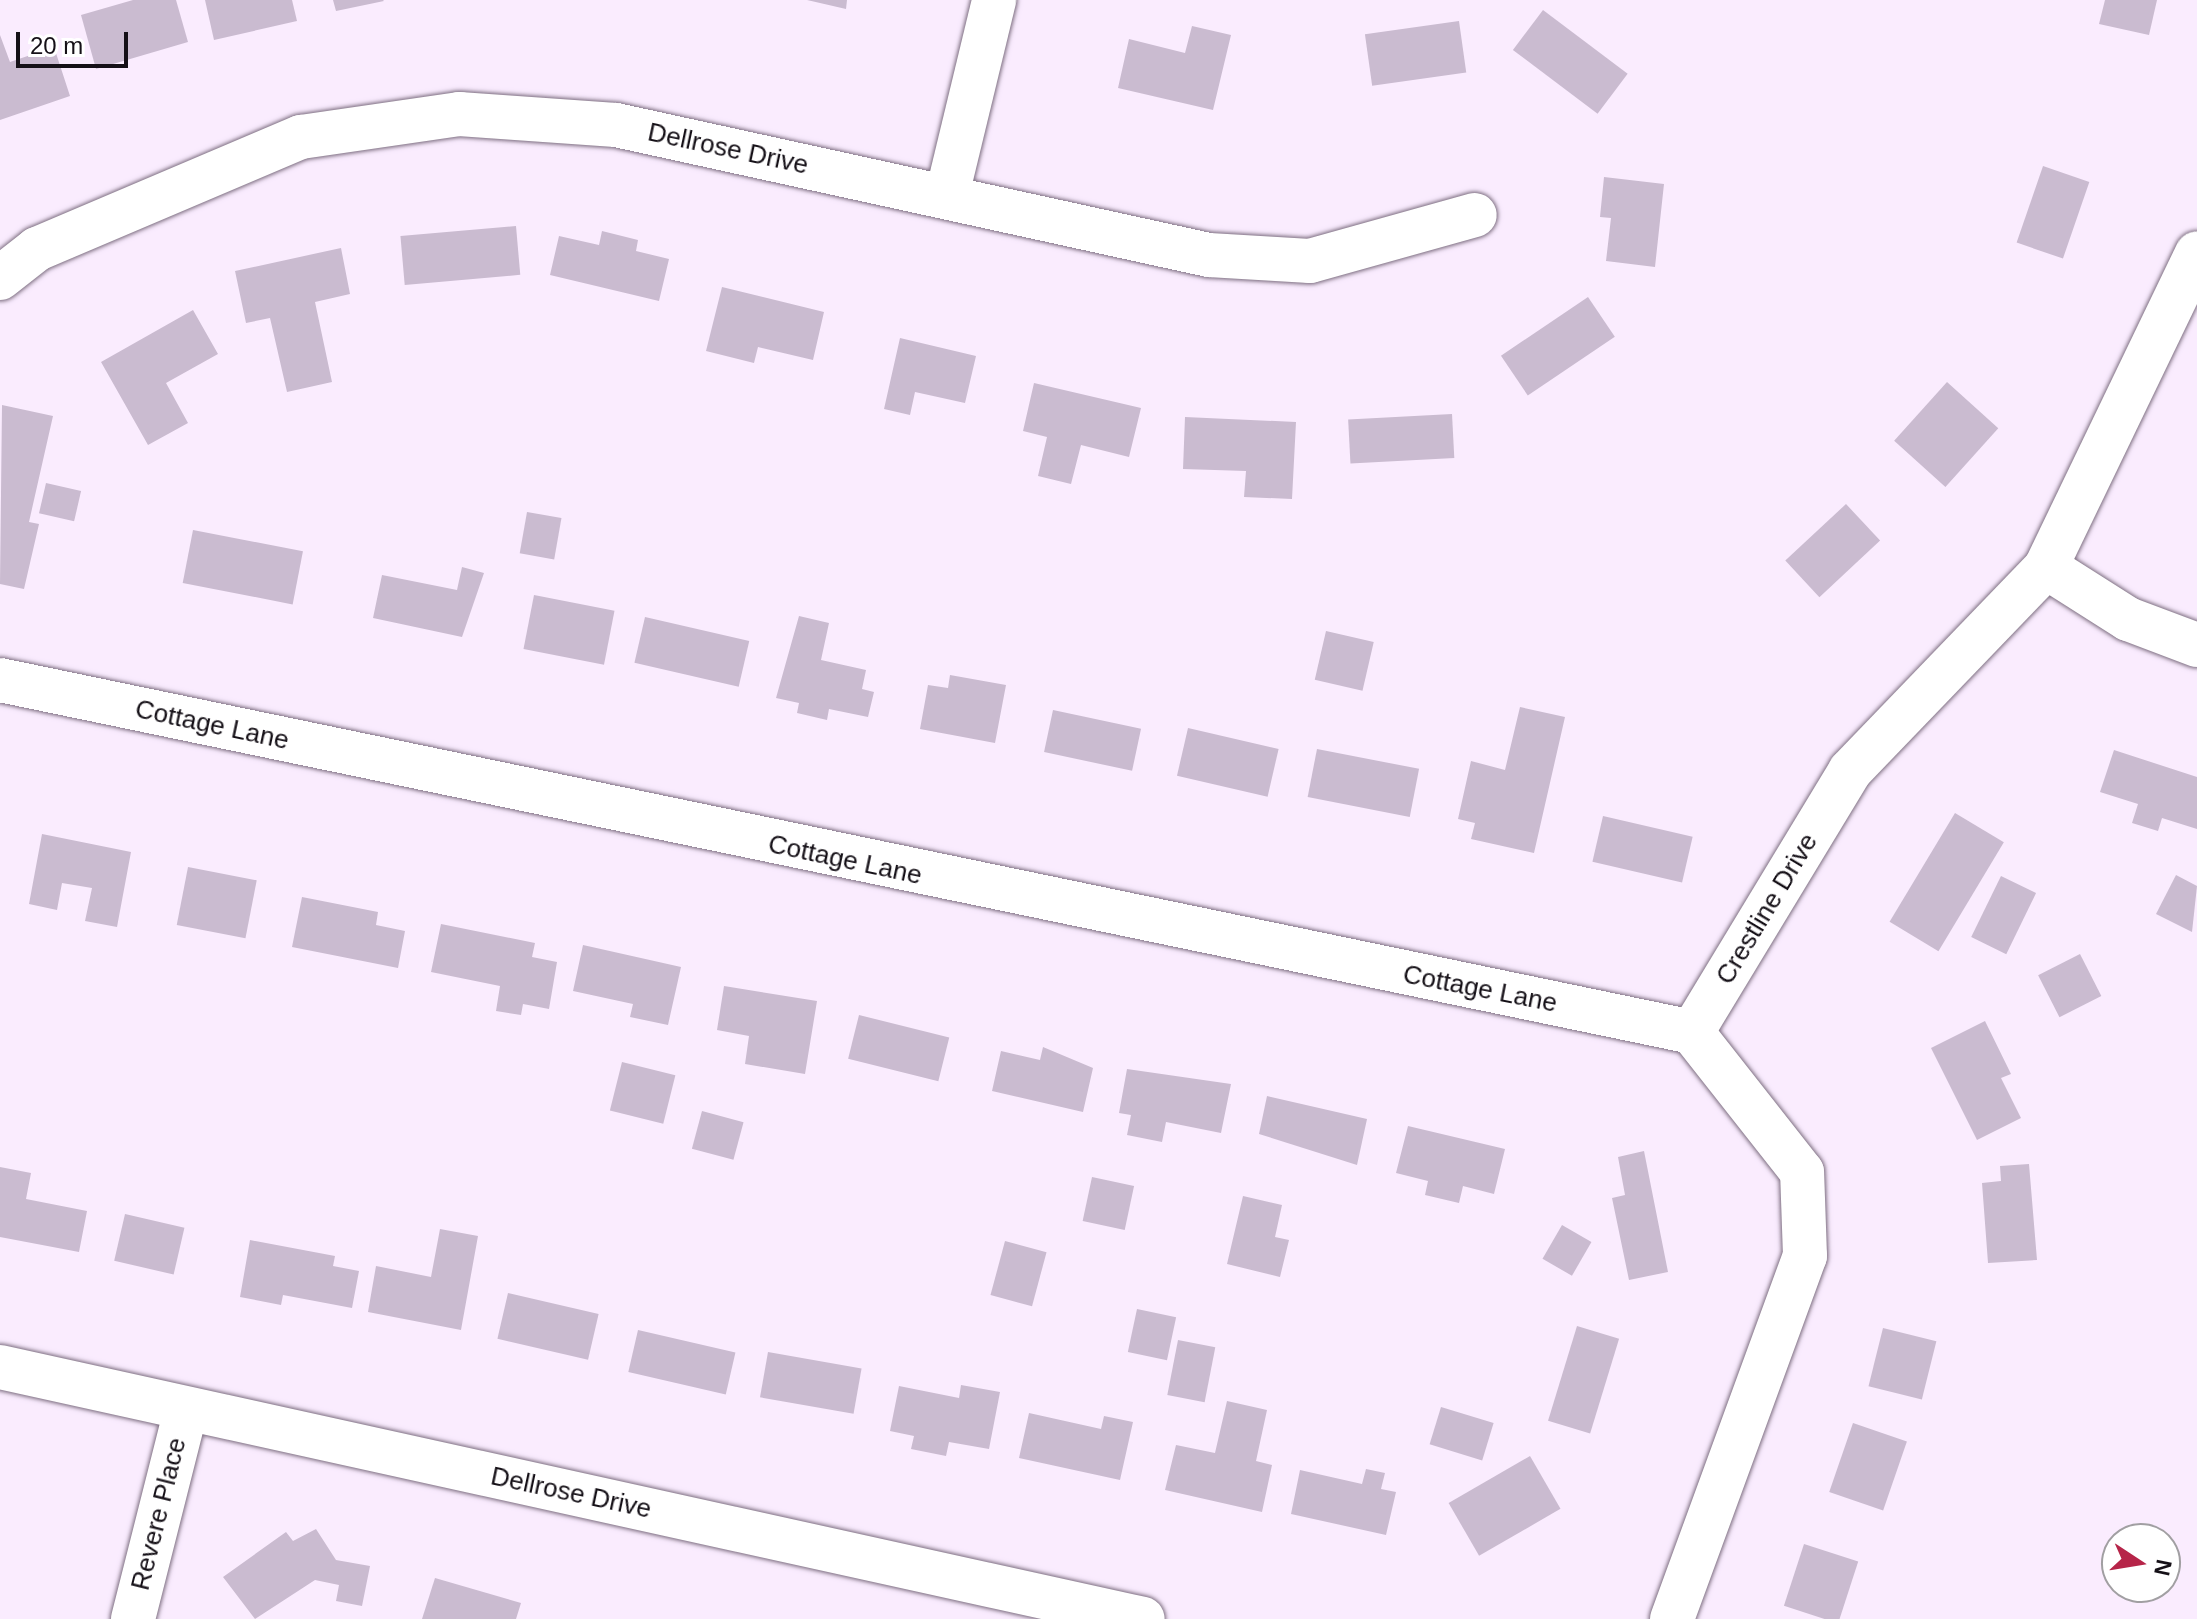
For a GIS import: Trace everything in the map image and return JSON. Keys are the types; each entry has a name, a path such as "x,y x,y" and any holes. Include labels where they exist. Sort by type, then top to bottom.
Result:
{"street":[{"path":"947,195 994,0"},
{"name":"Dellrose Drive","path":"0,278 37,249 301,137 459,114 616,125 947,195 1209,255 1310,261 1475,215"},
{"name":"Crestline Drive","path":"1692,1032 1850,771 2046,567 2197,253"},
{"path":"2046,567 2128,619 2197,645"},
{"name":"Cottage Lane","path":"0,680 1692,1032"},
{"path":"1672,1619 1805,1256 1802,1172 1692,1032"},
{"name":"Dellrose Drive","path":"0,1367 1143,1619"},
{"name":"Revere Place","path":"133,1619 186,1409"}],"building":[{"path":"133,0 176,0 188,42 96,69 81,15"},
{"path":"205,0 292,0 297,21 214,40"},
{"path":"333,0 383,0 384,1 336,11"},
{"path":"807,0 847,0 846,9"},
{"path":"2105,0 2157,0 2149,35 2099,24"},
{"path":"1543,10 1628,74 1598,114 1513,50"},
{"path":"1459,21 1466,72 1372,86 1365,34"},
{"path":"1192,26 1231,35 1213,110 1118,88 1129,39 1185,53"},
{"path":"0,35 10,62 54,47 70,96 0,120"},
{"path":"2043,166 2089,182 2063,259 2017,243"},
{"path":"1604,177 1664,184 1655,267 1606,261 1611,218 1600,217"},
{"path":"516,226 520,275 405,285 400,236"},
{"path":"602,231 638,240 636,251 669,259 659,301 550,275 559,236 599,245"},
{"path":"341,248 350,294 315,302 332,382 287,392 270,318 246,323 235,271"},
{"path":"722,287 824,312 813,360 758,347 754,363 706,351"},
{"path":"1588,297 1615,337 1528,396 1501,356"},
{"path":"193,310 218,354 166,383 188,423 148,445 101,362"},
{"path":"900,338 976,356 965,403 915,392 910,415 884,409"},
{"path":"1947,382 1998,428 1945,487 1894,441"},
{"path":"1034,383 1141,408 1129,457 1081,445 1071,484 1038,476 1047,437 1023,431"},
{"path":"2,405 53,416 29,522 39,524 24,589 0,584"},
{"path":"1452,414 1454,458 1350,463 1348,419"},
{"path":"1185,417 1296,422 1292,499 1244,497 1246,471 1183,469"},
{"path":"46,483 81,491 74,521 39,513"},
{"path":"1846,504 1880,541 1819,597 1785,561"},
{"path":"527,512 561,518 554,559 520,553"},
{"path":"193,530 303,551 293,604 183,583"},
{"path":"462,567 484,573 462,637 373,618 382,575 457,590"},
{"path":"534,595 614,611 604,665 524,649"},
{"path":"799,616 829,623 821,660 866,670 862,689 874,692 868,717 829,709 827,720 797,713 799,703 776,698"},
{"path":"645,617 749,641 739,687 634,663"},
{"path":"1326,631 1374,642 1362,691 1315,680"},
{"path":"950,675 1006,685 995,743 920,729 928,685 948,688"},
{"path":"1520,707 1565,717 1534,853 1471,839 1475,823 1458,819 1471,761 1505,770"},
{"path":"1053,710 1141,729 1132,771 1044,752"},
{"path":"1188,728 1279,749 1268,797 1177,776"},
{"path":"1317,749 1419,769 1410,817 1308,797"},
{"path":"2114,750 2197,777 2197,829 2162,818 2158,831 2132,823 2138,804 2100,792"},
{"path":"1955,813 2004,842 1938,951 1890,922"},
{"path":"1603,816 1693,837 1682,882 1592,862"},
{"path":"42,834 131,852 117,927 85,921 92,888 62,883 57,910 29,904"},
{"path":"188,867 257,880 245,938 177,925"},
{"path":"2176,875 2197,886 2192,932 2156,914"},
{"path":"2001,876 2036,893 2006,954 1971,937"},
{"path":"302,897 378,912 376,925 405,931 398,968 292,947"},
{"path":"441,924 535,943 532,957 557,962 549,1009 523,1004 521,1015 496,1011 500,986 431,972"},
{"path":"583,945 681,967 668,1025 630,1017 633,1004 573,991"},
{"path":"2080,954 2101,996 2059,1017 2038,975"},
{"path":"724,986 817,1001 805,1074 745,1064 749,1036 717,1030"},
{"path":"859,1015 949,1037 938,1081 848,1059"},
{"path":"1985,1021 2011,1074 2001,1078 2021,1118 1977,1140 1931,1048"},
{"path":"1043,1047 1093,1068 1083,1112 992,1091 1001,1051 1040,1060"},
{"path":"622,1062 675,1075 663,1124 610,1111"},
{"path":"1127,1069 1231,1084 1221,1133 1166,1122 1162,1142 1127,1135 1131,1115 1119,1113"},
{"path":"1267,1096 1367,1119 1357,1165 1259,1134"},
{"path":"702,1111 744,1122 733,1160 692,1149"},
{"path":"1408,1126 1505,1149 1494,1194 1463,1186 1459,1203 1425,1195 1428,1181 1396,1173"},
{"path":"1644,1151 1668,1272 1629,1280 1612,1198 1625,1195 1618,1157"},
{"path":"2029,1164 2037,1260 1988,1263 1982,1183 2001,1181 2000,1166"},
{"path":"0,1167 31,1173 26,1199 87,1211 79,1252 0,1237"},
{"path":"1092,1177 1134,1186 1125,1230 1083,1221"},
{"path":"1243,1196 1282,1205 1275,1237 1289,1240 1280,1277 1227,1264"},
{"path":"125,1214 184,1228 174,1274 114,1261"},
{"path":"1562,1225 1591,1242 1572,1276 1542,1259"},
{"path":"440,1229 478,1236 461,1330 368,1312 376,1266 431,1277"},
{"path":"250,1240 335,1256 333,1266 359,1271 352,1308 283,1295 281,1305 240,1297"},
{"path":"1005,1241 1047,1252 1032,1306 991,1295"},
{"path":"508,1293 599,1314 588,1360 497,1339"},
{"path":"1137,1309 1176,1317 1167,1360 1128,1352"},
{"path":"1577,1326 1619,1339 1590,1434 1548,1421"},
{"path":"1883,1328 1936,1341 1922,1400 1868,1386"},
{"path":"638,1330 735,1352 726,1394 628,1372"},
{"path":"1178,1340 1215,1347 1205,1402 1167,1395"},
{"path":"768,1352 862,1368 854,1414 760,1397"},
{"path":"961,1385 1000,1392 989,1449 949,1442 946,1456 911,1449 914,1436 890,1431 899,1386 959,1398"},
{"path":"1227,1401 1267,1410 1256,1461 1272,1465 1262,1512 1165,1490 1176,1445 1215,1453"},
{"path":"1441,1407 1494,1423 1482,1460 1430,1444"},
{"path":"1029,1413 1101,1429 1104,1416 1133,1422 1120,1480 1019,1458"},
{"path":"1853,1423 1907,1442 1883,1511 1829,1492"},
{"path":"1530,1456 1560,1509 1479,1556 1449,1503"},
{"path":"1366,1469 1385,1473 1381,1489 1396,1492 1386,1535 1291,1514 1300,1470 1362,1484"},
{"path":"316,1529 336,1560 370,1566 362,1606 336,1601 339,1585 315,1580 255,1619 223,1577 286,1532 293,1541"},
{"path":"1804,1544 1858,1562 1840,1619 1824,1619 1784,1606"},
{"path":"435,1578 521,1603 516,1619 422,1619"}]}
